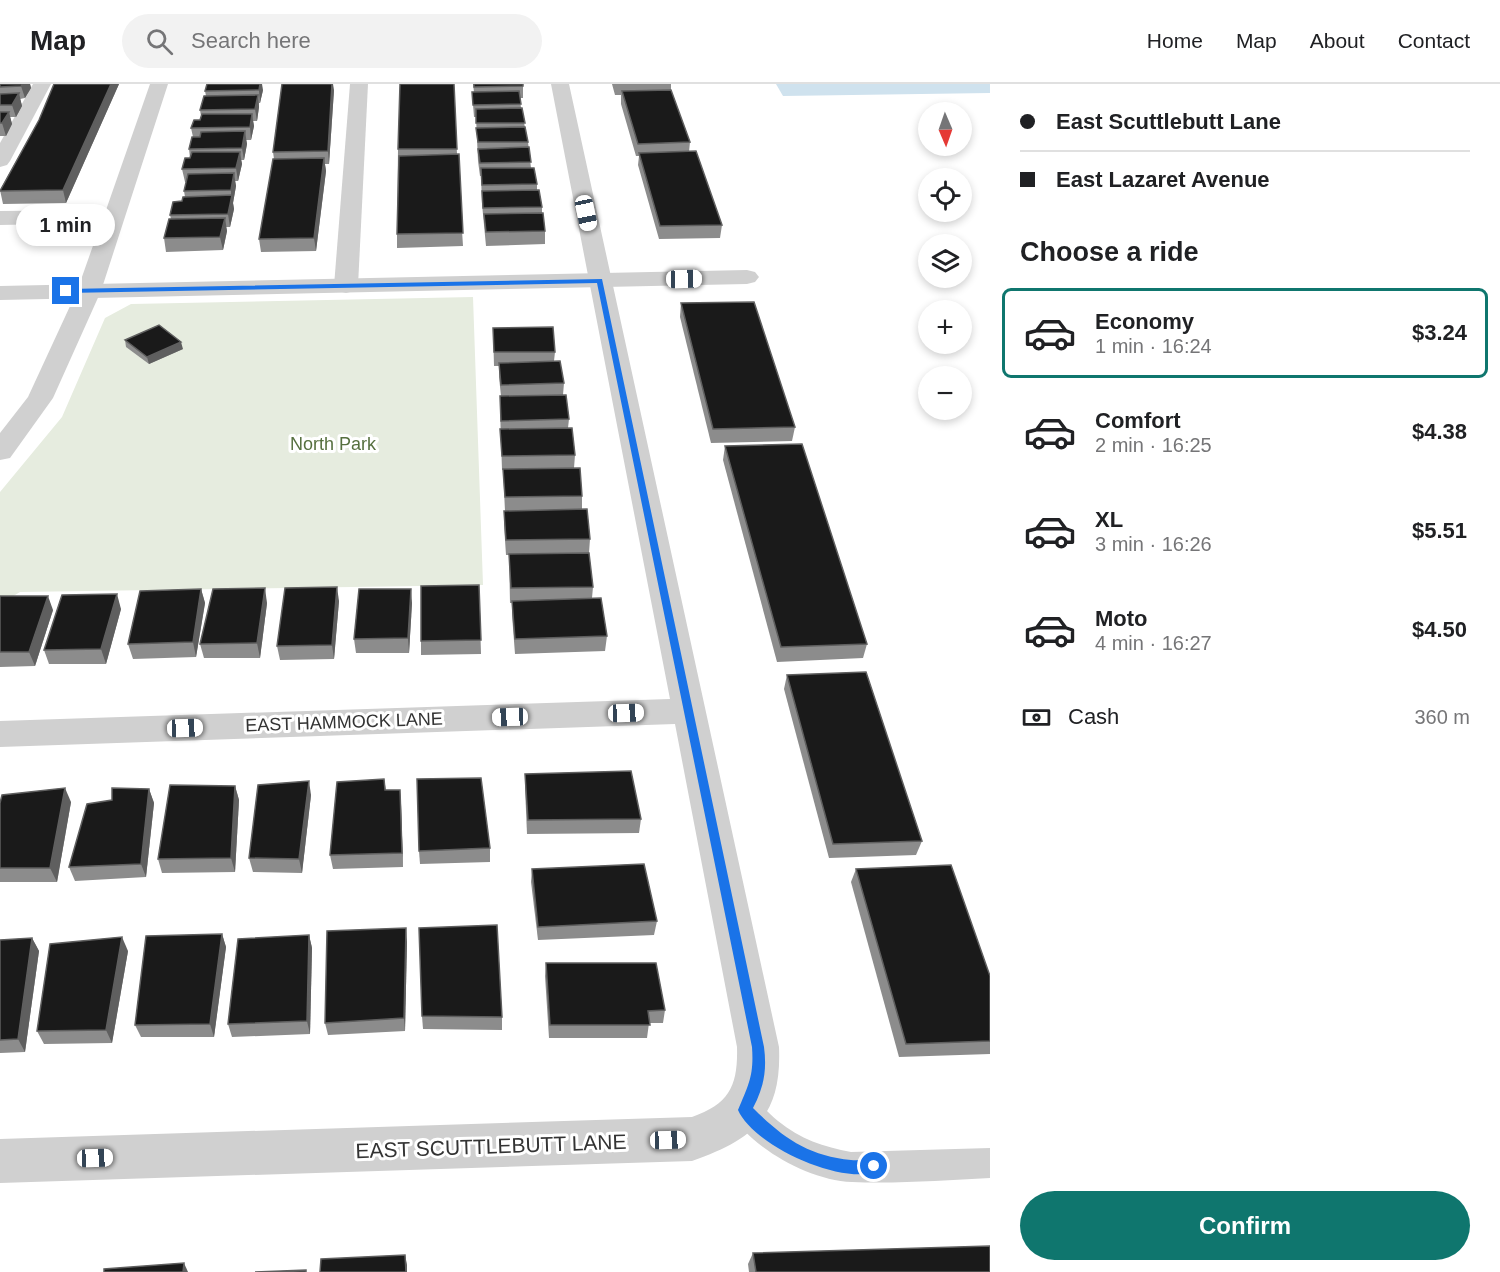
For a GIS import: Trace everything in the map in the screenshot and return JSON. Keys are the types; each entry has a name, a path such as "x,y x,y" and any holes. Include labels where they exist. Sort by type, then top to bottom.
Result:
{"street":[{"path":"0,161 42,84"},
{"path":"0,453 40,398 88,291 159,84"},
{"path":"346,286 359,84"},
{"path":"560,84 758,1047 760,1068 755,1090 745,1110"},
{"path":"0,218 114,216"},
{"path":"0,293 747,277"},
{"name":"EAST HAMMOCK LANE","path":"0,734 688,711"},
{"name":"EAST SCUTTLEBUTT LANE","path":"0,1161 692,1139 712,1134 730,1124 745,1110"}],"lane":[{"path":"745,1110 762,1129 784,1146 808,1158 830,1164 851,1167 990,1163"}],"green space":[{"name":"North Park","path":"473,297 483,585 20,592 0,604 0,492 62,417 105,318 131,304"}],"water":[{"path":"776,84 990,84 990,93 783,96"}],"building":[{"path":"0,84 23,84 0,87"},
{"path":"54,84 111,84 63,190 0,191 39,120"},
{"path":"207,84 260,84 259,90 205,91"},
{"path":"282,84 332,84 328,151 273,152"},
{"path":"400,84 454,84 457,149 398,149"},
{"path":"474,84 523,84 523,86 474,87"},
{"path":"671,90 690,142 638,144 622,91"},
{"path":"519,91 521,104 473,105 472,92"},
{"path":"19,93 12,105 0,105 0,94"},
{"path":"258,95 255,109 200,110 204,96"},
{"path":"522,108 525,123 476,123 476,109"},
{"path":"0,112 9,112 2,123 0,123"},
{"path":"202,114 252,114 250,127 191,128 194,120 200,120"},
{"path":"525,127 528,142 478,142 476,128"},
{"path":"245,131 242,148 189,149 192,137 200,137 201,132"},
{"path":"529,147 531,162 480,163 478,149"},
{"path":"696,151 722,225 660,226 639,153"},
{"path":"192,152 240,152 236,168 182,169 185,158 190,158"},
{"path":"459,154 463,233 397,234 399,156"},
{"path":"324,158 314,238 259,239 273,159"},
{"path":"481,168 534,168 537,184 482,185"},
{"path":"234,173 231,190 184,191 188,174"},
{"path":"539,190 542,207 483,208 482,191"},
{"path":"232,195 228,214 170,215 173,202 182,201 183,197"},
{"path":"543,213 545,231 486,232 484,214"},
{"path":"225,218 220,237 164,238 169,219"},
{"path":"754,302 795,427 713,429 681,303"},
{"path":"159,325 181,342 147,357 125,340"},
{"path":"553,327 555,352 494,352 493,328"},
{"path":"560,361 564,383 501,385 499,363"},
{"path":"566,395 569,419 501,421 500,396"},
{"path":"572,428 575,455 502,456 500,429"},
{"path":"802,444 867,644 781,647 725,446"},
{"path":"580,468 582,496 505,497 503,469"},
{"path":"587,509 590,539 506,540 504,511"},
{"path":"589,553 593,587 511,588 509,554"},
{"path":"479,585 481,640 421,641 421,586"},
{"path":"337,587 332,645 277,646 285,588"},
{"path":"265,588 257,643 200,644 213,589"},
{"path":"201,589 193,642 128,644 140,591"},
{"path":"359,589 411,589 408,638 354,639"},
{"path":"117,594 101,649 44,650 62,595"},
{"path":"0,596 48,596 29,652 0,652"},
{"path":"601,598 607,636 515,639 512,601"},
{"path":"866,672 922,841 833,844 787,675"},
{"path":"631,771 641,819 528,820 525,774"},
{"path":"481,778 490,848 419,851 417,779"},
{"path":"384,779 385,790 400,790 402,853 330,855 337,782"},
{"path":"309,781 299,859 249,858 258,785"},
{"path":"170,785 235,786 231,858 158,859"},
{"path":"65,788 50,868 0,868 2,795"},
{"path":"112,788 149,789 141,864 69,867 87,804 112,800"},
{"path":"644,864 657,921 538,927 532,869"},
{"path":"951,865 990,976 990,1041 906,1044 856,869"},
{"path":"497,925 502,1017 422,1016 419,928"},
{"path":"406,928 404,1018 325,1023 327,931"},
{"path":"222,934 210,1024 135,1025 146,936"},
{"path":"309,935 307,1021 228,1024 238,939"},
{"path":"122,937 106,1030 37,1031 50,944"},
{"path":"32,938 18,1039 0,1040 0,940"},
{"path":"546,963 656,963 665,1010 648,1011 650,1025 550,1025"},
{"path":"990,1246 990,1272 756,1272 753,1253"},
{"path":"405,1255 406,1272 320,1272 321,1259"},
{"path":"184,1263 183,1272 104,1272 104,1269"},
{"path":"306,1270 306,1272 255,1272"}],"route":[{"path":"66,291 600,280 758,1047 760,1068 755,1090 745,1110 773,1138 808,1158 851,1167 874,1166"}]}
